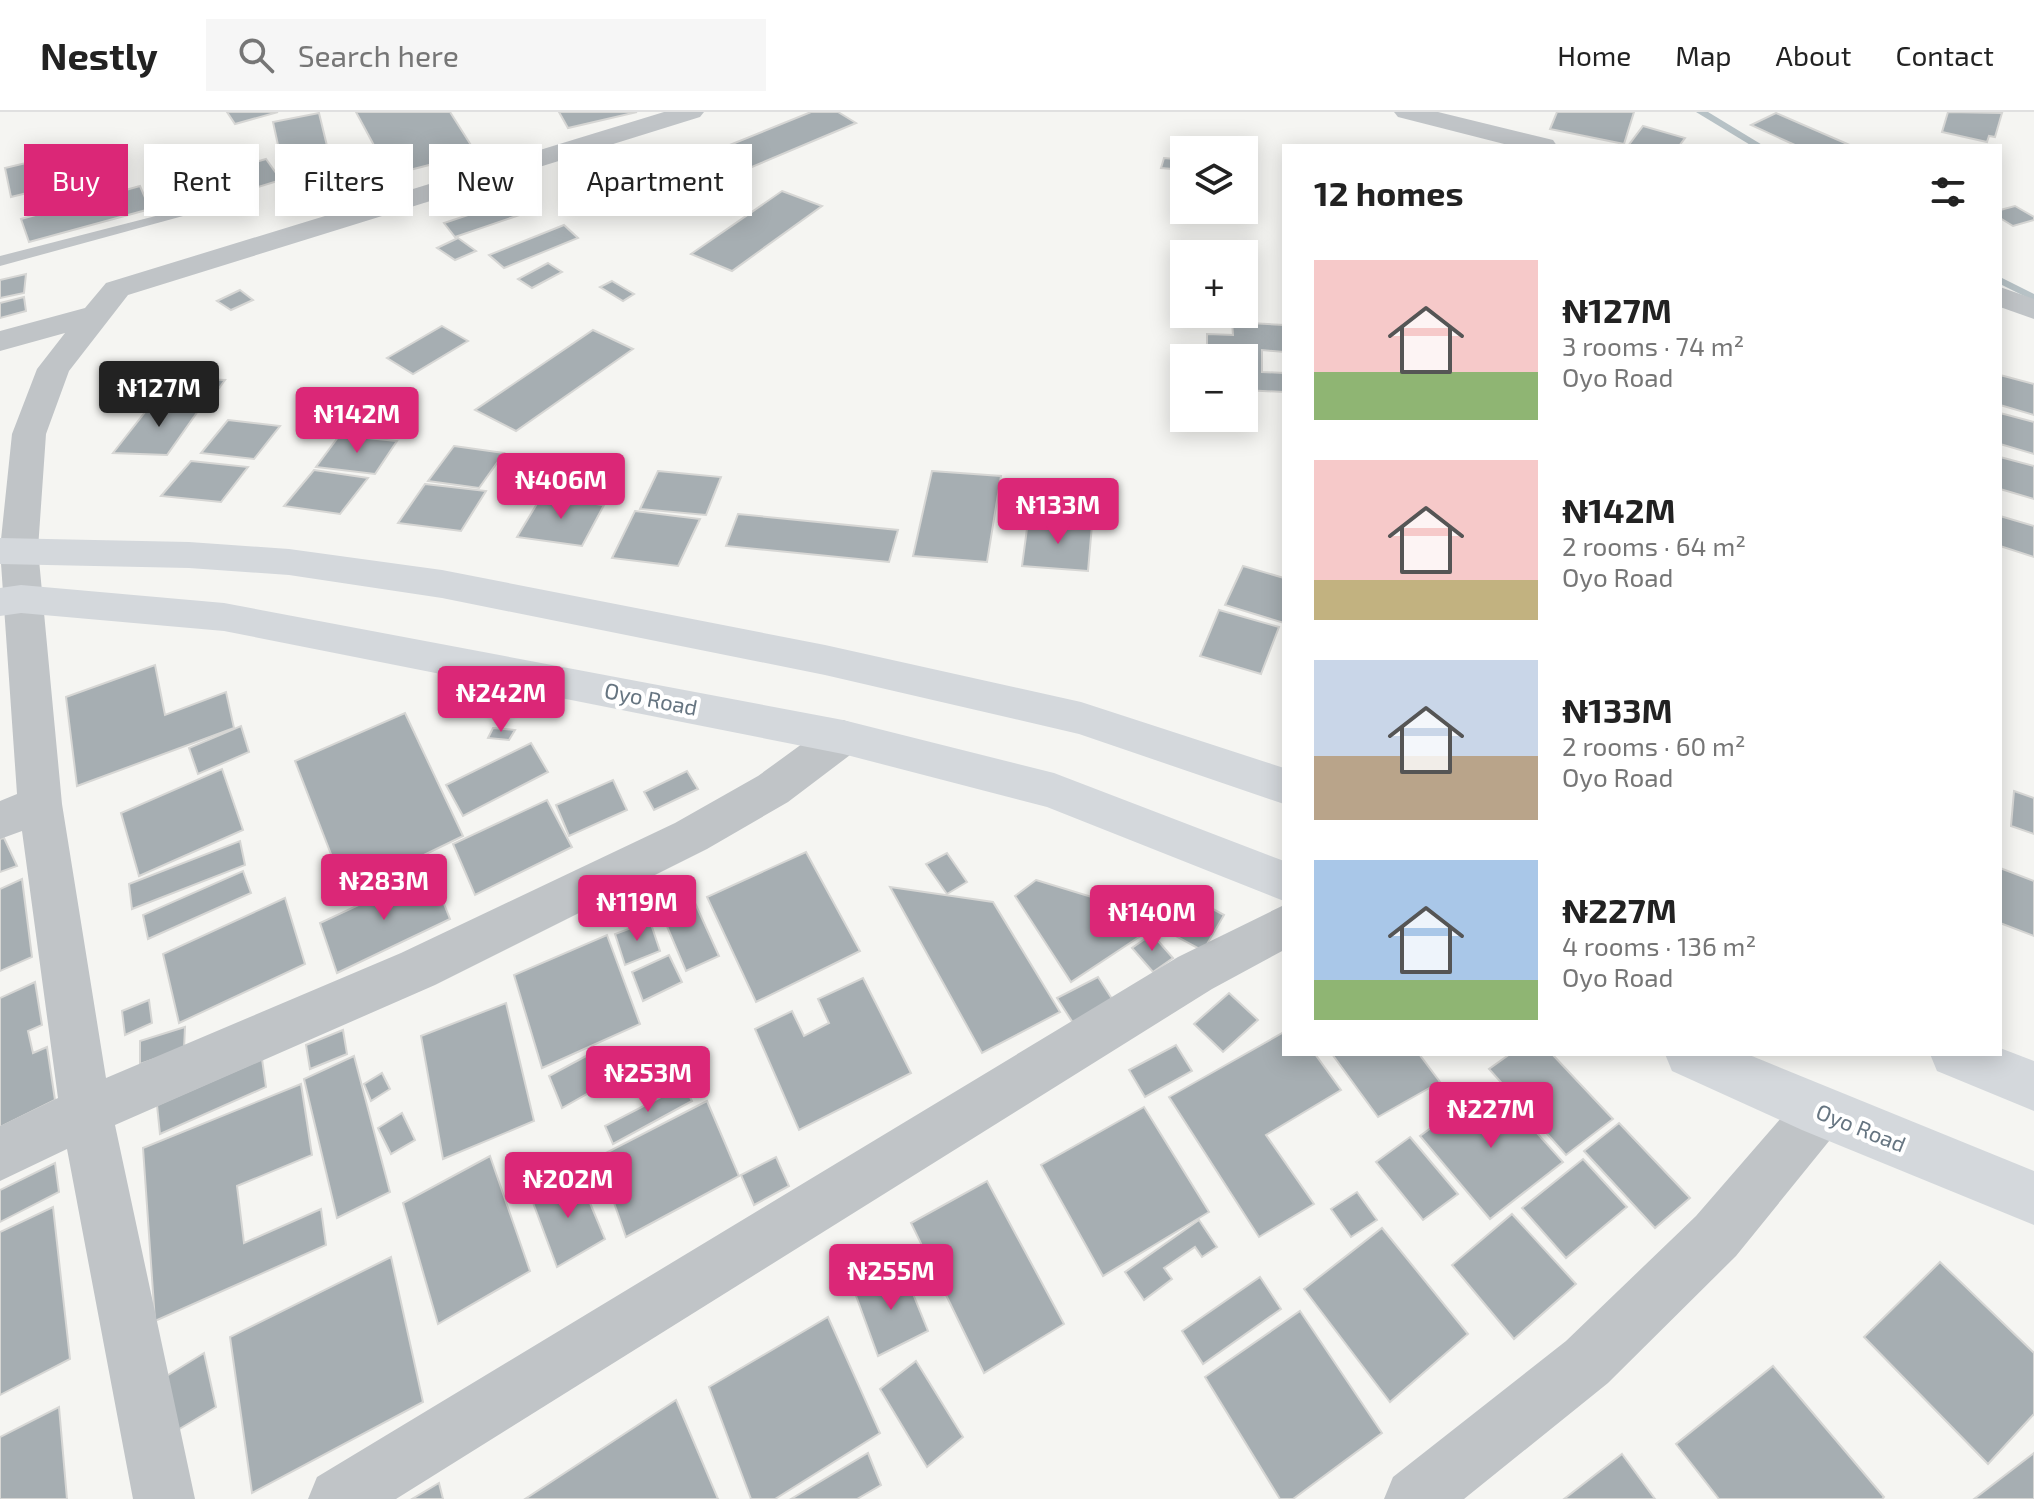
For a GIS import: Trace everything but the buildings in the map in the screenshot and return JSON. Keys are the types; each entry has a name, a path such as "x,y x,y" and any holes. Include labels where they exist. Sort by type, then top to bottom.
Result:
{"main road":[{"path":"10,550 289,562 442,584 825,660 1081,718 1282,785"},
{"name":"Oyo Road","path":"10,600 224,617 843,737 1054,791 1282,880"},
{"name":"Oyo Road","path":"1694,1056 1820,1112 2034,1198"},
{"path":"1960,1056 2034,1086"}],"street":[{"path":"164,1499 86,1112 20,812 10,550 29,434 53,369 117,289 691,112"},
{"path":"1407,112 1536,144"},
{"path":"2002,297 2034,310"},
{"path":"0,341 99,314"},
{"path":"0,1154 86,1112 418,969 691,836 773,789 843,737"},
{"path":"339,1499 1195,973 1282,927"},
{"path":"1415,1499 1587,1362 1716,1236 1820,1112"}],"lane":[{"path":"0,261 173,216"}],"waterway":[{"path":"1701,112 1756,144"},
{"path":"2002,281 2034,298"}]}
